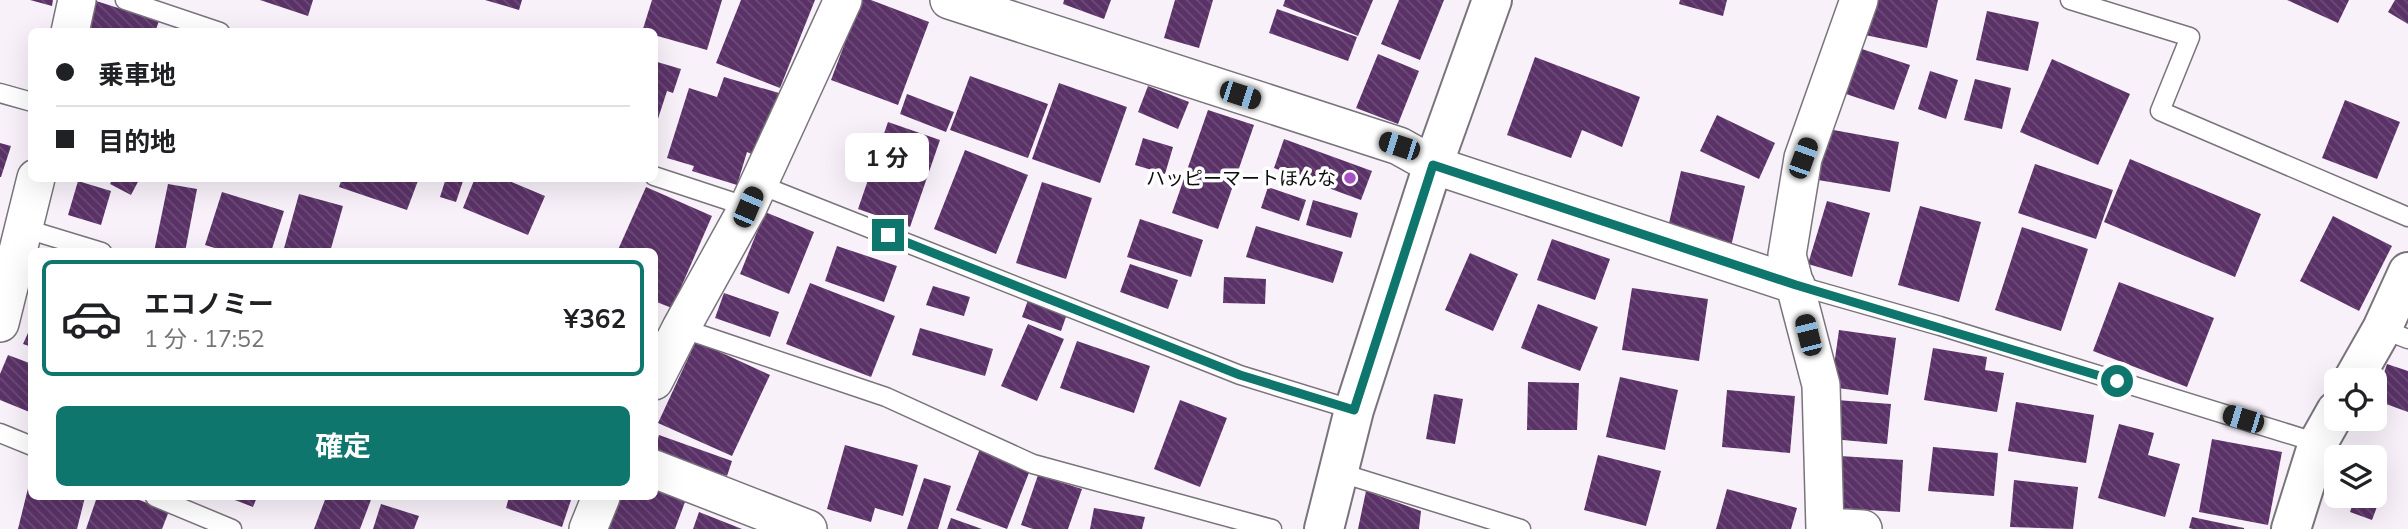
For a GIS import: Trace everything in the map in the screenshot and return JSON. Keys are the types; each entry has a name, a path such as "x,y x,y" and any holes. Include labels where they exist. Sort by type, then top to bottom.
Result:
{"street":[{"path":"71,28 77,0"},
{"path":"658,373 753,196 843,0"},
{"path":"949,0 1399,146 1433,165 1796,285"},
{"path":"1324,529 1354,410 1433,165 1492,0"},
{"path":"1859,0 1803,158 1787,255 1821,385 1825,528 1863,529"},
{"path":"3,301 35,182"},
{"path":"2365,368 2395,334 2408,272"},
{"path":"2291,529 2326,431"},
{"path":"658,471 808,529"},
{"path":"588,529 600,500"}],"lane":[{"path":"125,0 208,28"},
{"path":"2070,0 2190,37 2160,111 2408,217"},
{"path":"0,93 28,101"},
{"path":"658,177 753,196 1240,375 1354,410"},
{"path":"23,228 89,248"},
{"path":"1796,285 1940,326 2324,426"},
{"path":"681,328 886,397 1033,464 1272,529"},
{"path":"0,433 28,444"},
{"path":"1338,472 1521,529"},
{"path":"162,500 232,529"}],"building":[{"path":"30,0 53,0 52,6"},
{"path":"93,0 159,21 156,28 81,28"},
{"path":"260,0 313,0 308,16"},
{"path":"485,0 522,0 519,10"},
{"path":"652,0 722,0 707,50 658,36 658,28 643,28"},
{"path":"741,0 815,0 780,88 716,63"},
{"path":"861,0 871,0 929,22 898,105 831,80"},
{"path":"1064,0 1111,0 1104,19 1063,4"},
{"path":"1175,0 1213,0 1199,48 1164,38"},
{"path":"1285,0 1373,0 1358,36 1283,6"},
{"path":"1399,0 1444,0 1420,60 1381,44"},
{"path":"1680,0 1727,0 1723,16 1679,4"},
{"path":"1873,0 1938,0 1927,48 1865,35"},
{"path":"2287,0 2349,0 2338,23"},
{"path":"2395,0 2408,0 2408,24 2388,12"},
{"path":"1277,9 1357,37 1348,61 1269,33"},
{"path":"1987,11 2039,22 2028,71 1976,60"},
{"path":"1856,47 1910,65 1894,110 1840,92"},
{"path":"1378,54 1419,71 1398,124 1356,108"},
{"path":"1535,57 1640,97 1622,147 1582,130 1571,158 1507,135"},
{"path":"2052,59 2130,94 2098,165 2020,132"},
{"path":"658,62 681,69 673,93 667,91 658,119"},
{"path":"1930,71 1958,80 1946,119 1918,109"},
{"path":"970,76 1048,104 1028,158 950,130"},
{"path":"724,77 779,93 759,157 747,152 737,185 692,171 694,166 667,158 689,88 717,97"},
{"path":"1975,79 2011,88 2002,129 1964,120"},
{"path":"1059,83 1127,107 1100,183 1032,159"},
{"path":"1148,86 1189,102 1178,129 1138,112"},
{"path":"907,94 954,112 946,132 900,114"},
{"path":"2345,100 2400,122 2377,179 2322,158"},
{"path":"1208,110 1254,125 1218,229 1172,213"},
{"path":"1717,115 1775,143 1759,179 1700,151"},
{"path":"888,122 940,140 910,227 858,209"},
{"path":"1828,129 1899,142 1890,192 1818,180"},
{"path":"1143,138 1173,147 1165,174 1135,165"},
{"path":"1284,139 1372,171 1361,200 1274,168"},
{"path":"0,143 11,146 1,177 0,177"},
{"path":"965,150 1028,175 996,254 934,229"},
{"path":"2130,159 2261,214 2235,277 2104,222"},
{"path":"2035,164 2113,190 2096,239 2018,213"},
{"path":"1681,171 1745,186 1730,251 1666,236"},
{"path":"78,182 111,191 101,225 68,215"},
{"path":"111,182 138,182 131,195 110,184"},
{"path":"341,182 418,182 407,210 339,187"},
{"path":"445,182 463,182 456,202 440,197"},
{"path":"473,182 512,182 545,196 528,235 463,208"},
{"path":"1042,182 1092,198 1066,279 1016,263"},
{"path":"168,184 197,189 186,248 155,248"},
{"path":"646,187 712,216 672,308 658,303 658,248 619,248"},
{"path":"1268,187 1306,200 1299,221 1261,208"},
{"path":"222,192 284,211 272,248 215,248 205,245"},
{"path":"299,194 343,206 331,248 284,248"},
{"path":"1313,200 1358,213 1351,238 1306,225"},
{"path":"1827,201 1870,213 1852,277 1808,264"},
{"path":"1920,206 1981,222 1959,302 1898,285"},
{"path":"765,212 814,232 789,294 740,274"},
{"path":"2333,216 2392,246 2359,311 2300,281"},
{"path":"1140,219 1203,240 1191,277 1127,257"},
{"path":"1256,226 1343,252 1333,283 1246,257"},
{"path":"2022,227 2088,249 2061,331 1995,310"},
{"path":"1552,239 1610,259 1595,300 1537,280"},
{"path":"837,246 897,266 884,302 825,281"},
{"path":"1470,253 1518,274 1493,331 1445,310"},
{"path":"1130,264 1178,280 1168,309 1120,292"},
{"path":"1224,277 1266,279 1265,304 1223,303"},
{"path":"2119,282 2214,318 2187,387 2093,351"},
{"path":"810,283 895,316 871,377 786,344"},
{"path":"933,286 970,297 964,316 926,305"},
{"path":"1632,288 1708,299 1699,361 1622,350"},
{"path":"724,293 779,312 770,337 715,318"},
{"path":"1028,300 1067,314 1061,331 1022,317"},
{"path":"1538,304 1598,327 1580,371 1521,348"},
{"path":"1028,324 1064,339 1037,401 1001,386"},
{"path":"920,328 993,349 985,376 912,355"},
{"path":"1839,330 1896,338 1888,395 1831,387"},
{"path":"28,333 28,346 23,344"},
{"path":"696,341 770,375 732,456 658,423"},
{"path":"1077,341 1150,366 1134,413 1060,388"},
{"path":"1933,348 1987,357 1985,370 2004,373 1997,412 1924,400"},
{"path":"8,355 28,362 28,411 0,400 0,374"},
{"path":"2387,364 2408,371 2408,412 2387,404"},
{"path":"1620,377 1678,390 1665,450 1606,437"},
{"path":"1528,382 1579,383 1577,430 1527,430"},
{"path":"1727,390 1795,396 1790,453 1722,447"},
{"path":"1434,394 1463,399 1455,444 1426,439"},
{"path":"1180,400 1227,418 1200,487 1154,469"},
{"path":"1836,400 1891,404 1887,444 1832,439"},
{"path":"2016,402 2094,415 2086,463 2008,451"},
{"path":"2119,424 2154,433 2148,455 2180,464 2165,517 2098,498"},
{"path":"659,435 732,461 727,476 658,452"},
{"path":"2212,439 2282,452 2268,525 2199,512"},
{"path":"845,445 918,465 903,516 875,508 871,522 827,509"},
{"path":"981,446 1032,465 1007,529 956,510"},
{"path":"1933,447 1998,453 1994,496 1928,491"},
{"path":"1598,455 1661,471 1646,526 1584,510"},
{"path":"1840,456 1903,460 1900,512 1837,508"},
{"path":"1038,475 1082,489 1068,529 1033,529 1021,525"},
{"path":"924,478 951,486 938,529 907,529"},
{"path":"2014,480 2078,487 2073,529 2010,527"},
{"path":"658,483 688,494 675,529 606,529 617,500 658,500"},
{"path":"28,488 28,500 84,500 77,529 18,529"},
{"path":"1727,489 1797,508 1791,529 1716,529"},
{"path":"1366,491 1421,511 1419,529 1358,529"},
{"path":"96,500 139,500 169,511 162,529 86,529"},
{"path":"235,500 256,500 253,507"},
{"path":"325,500 371,500 360,529 314,529"},
{"path":"508,500 571,500 562,527 506,508"},
{"path":"381,504 419,516 414,529 373,529"},
{"path":"1094,508 1145,517 1142,529 1090,529"},
{"path":"2351,508 2377,508 2372,520 2350,512"},
{"path":"699,512 742,529 693,529"},
{"path":"2192,517 2244,529 2193,529 2189,528"},
{"path":"951,518 982,529 947,529"}],"place":[{"name":"ハッピーマートほんな","path":"1350,178"}],"route":[{"path":"888,235 1240,375 1354,410 1433,165 1796,285 2117,381"}]}
